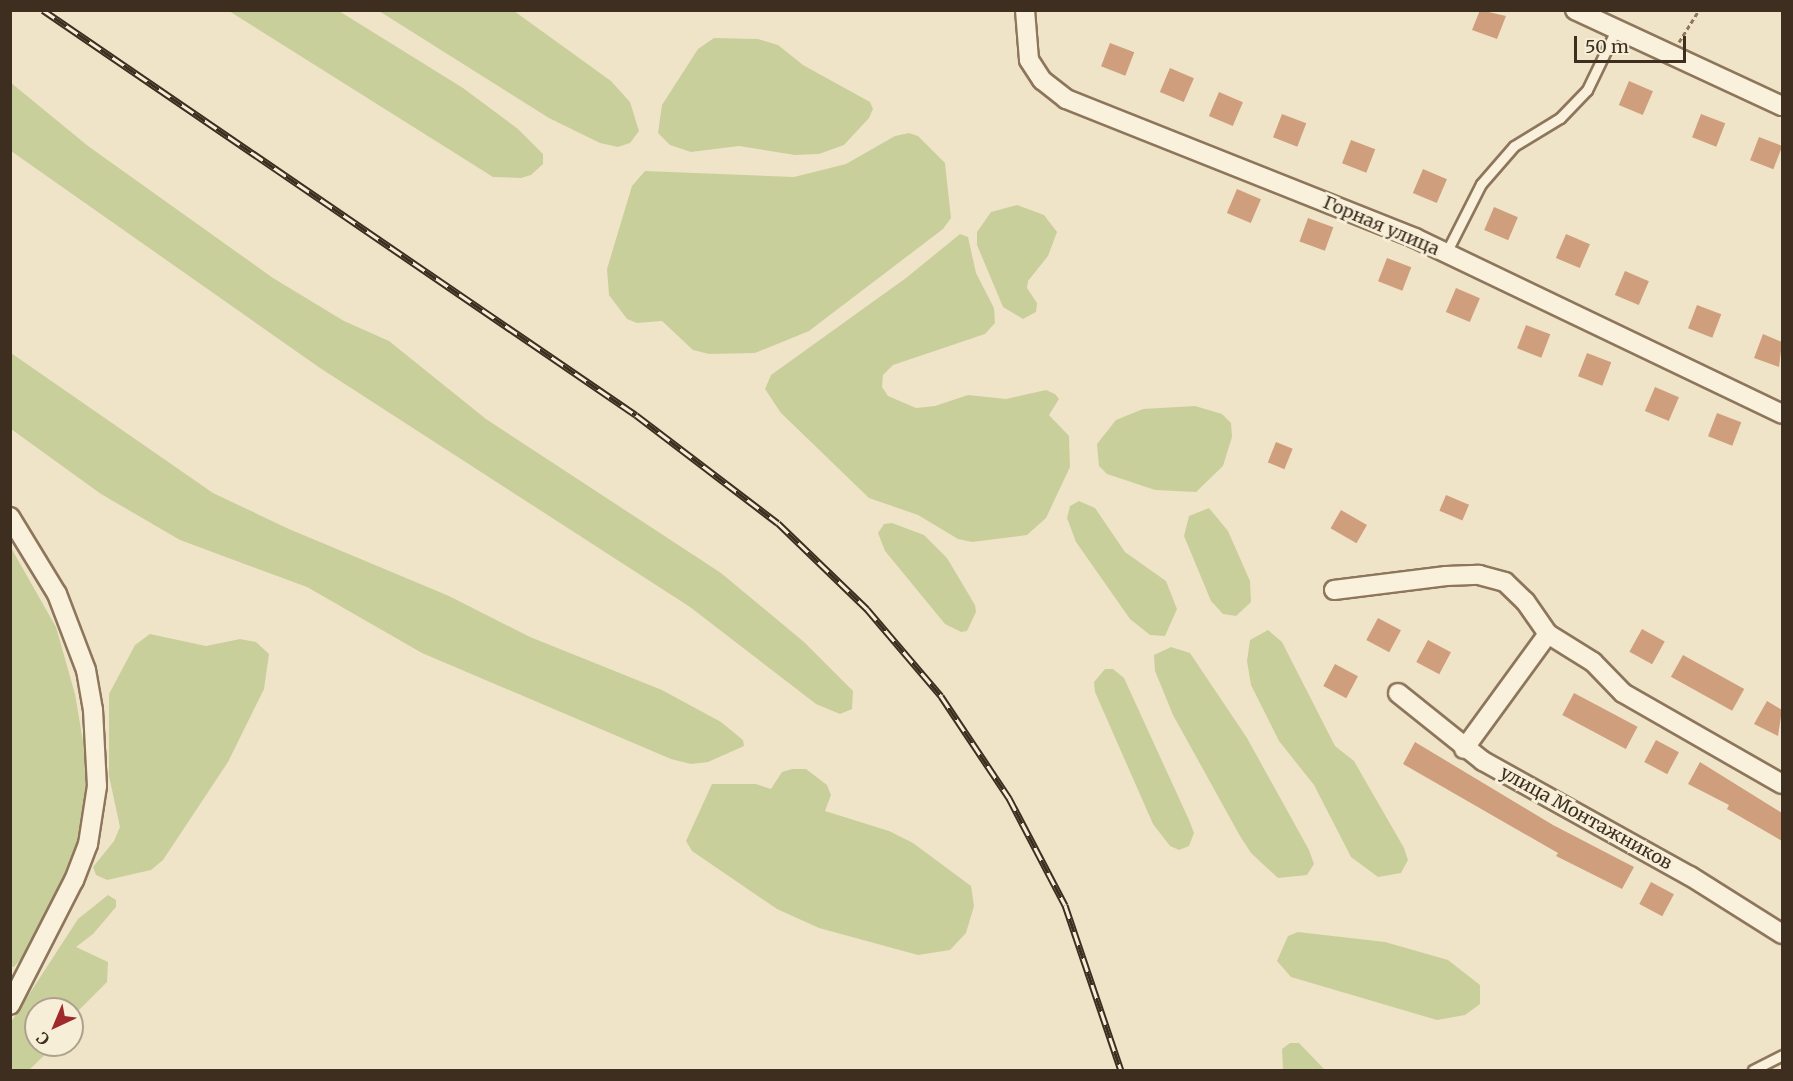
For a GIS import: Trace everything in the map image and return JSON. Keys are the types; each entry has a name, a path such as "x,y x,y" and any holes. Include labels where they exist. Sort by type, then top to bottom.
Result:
{"street":[{"name":"Горная улица","path":"1026,10 1029,60 1042,80 1066,99 1446,254 1782,414"},
{"path":"1575,10 1782,106"},
{"path":"10,517 57,594 82,660 93,711 97,786 94,816 81,862 10,1005"},
{"path":"1334,590 1479,575 1504,582 1516,591 1548,634 1593,662 1637,704 1782,784"},
{"path":"1464,749 1548,634"},
{"name":"улица Монтажников","path":"1398,693 1464,749 1690,876 1782,934"}],"lane":[{"path":"1446,254 1481,184 1514,146 1560,118 1587,90 1617,28"},
{"path":"1753,1071 1782,1055"}],"path":[{"path":"1672,54 1699,10"}],"green space":[{"path":"229,11 339,11 463,88 518,129 543,154 543,164 531,175 521,178 493,177"},
{"path":"379,11 514,11 611,81 630,102 639,131 630,143 618,147 600,143 549,118"},
{"path":"714,38 758,39 778,45 803,65 870,102 873,109 869,118 844,145 819,154 795,155 739,146 691,152 670,145 658,133 662,105 698,49"},
{"path":"10,82 88,146 273,278 344,321 389,341 486,419 721,573 804,642 853,691 852,709 840,714 816,704 690,607 320,368 11,151"},
{"path":"909,133 918,136 945,163 951,218 943,229 809,331 755,353 709,354 693,350 662,321 637,323 627,319 609,295 607,269 632,186 645,171 794,177 846,164 895,136"},
{"path":"1017,205 1044,215 1057,232 1048,256 1028,281 1027,288 1037,303 1036,312 1023,319 1003,307 977,245 977,232 991,212"},
{"path":"960,234 968,237 976,273 994,308 995,323 985,334 893,365 883,375 882,387 888,396 916,408 935,406 968,395 1006,399 1046,390 1055,394 1059,399 1049,415 1069,436 1070,467 1046,518 1027,535 972,542 958,539 918,515 869,498 781,413 765,389 771,375 906,278"},
{"path":"11,353 213,493 289,529 449,596 530,637 662,690 721,722 743,740 744,746 708,762 691,764 671,759 422,653 307,587 180,540 101,494 11,429"},
{"path":"1195,406 1222,414 1231,423 1232,437 1223,466 1196,492 1155,490 1107,474 1099,466 1097,444 1116,420 1143,409"},
{"path":"1079,501 1095,508 1125,552 1166,581 1177,609 1165,636 1150,635 1130,619 1076,542 1067,518 1070,506"},
{"path":"1209,508 1228,531 1250,581 1251,602 1236,616 1223,614 1211,601 1184,536 1189,516"},
{"path":"892,523 924,535 947,558 975,605 976,612 967,631 961,632 945,624 885,551 878,533 884,524"},
{"path":"10,546 56,627 75,694 86,759 85,800 78,846 26,953 14,967 10,966"},
{"path":"1268,630 1282,642 1335,746 1354,761 1404,848 1408,860 1401,873 1378,877 1351,857 1314,785 1279,741 1251,685 1247,661 1250,640"},
{"path":"150,634 206,646 240,639 256,642 269,654 264,689 228,762 163,860 151,870 107,880 96,875 93,867 114,841 120,827 109,776 109,694 135,645"},
{"path":"1171,647 1190,653 1247,738 1309,850 1314,864 1307,875 1278,878 1251,853 1240,836 1173,715 1155,671 1154,655"},
{"path":"1105,669 1113,669 1124,678 1189,820 1194,833 1189,846 1179,850 1170,846 1153,824 1095,692 1094,682"},
{"path":"806,769 827,785 831,795 825,811 889,831 913,843 971,886 974,906 966,933 950,950 918,955 819,928 777,909 692,851 686,841 712,784 756,784 771,789 782,772"},
{"path":"108,895 116,900 116,907 93,934 76,947 108,962 107,982 84,1005 84,997 27,997 78,919"},
{"path":"1298,932 1385,942 1448,960 1480,985 1480,1004 1465,1015 1437,1020 1291,977 1277,961 1288,936"},
{"path":"24,1002 24,1057 43,1057 29,1070 11,1070 11,1022"},
{"path":"1290,1043 1299,1043 1325,1070 1283,1070 1282,1049"}],"building":[{"path":"1480,10 1506,16 1497,39 1472,30"},
{"path":"1110,43 1134,52 1125,76 1101,66"},
{"path":"1170,68 1194,78 1184,102 1160,92"},
{"path":"1629,81 1653,91 1643,115 1619,105"},
{"path":"1219,92 1243,102 1233,126 1209,116"},
{"path":"1282,114 1306,123 1297,147 1273,137"},
{"path":"1701,114 1725,123 1716,147 1692,137"},
{"path":"1759,137 1782,146 1773,169 1750,160"},
{"path":"1351,140 1375,149 1366,173 1342,163"},
{"path":"1423,169 1447,179 1437,203 1413,193"},
{"path":"1237,189 1261,199 1251,223 1227,213"},
{"path":"1494,207 1518,217 1508,240 1484,230"},
{"path":"1308,218 1333,227 1325,251 1299,241"},
{"path":"1566,234 1590,244 1580,268 1556,258"},
{"path":"1387,258 1411,267 1402,291 1378,281"},
{"path":"1625,271 1649,281 1639,305 1615,295"},
{"path":"1456,288 1480,298 1470,322 1446,312"},
{"path":"1697,305 1721,314 1712,338 1688,328"},
{"path":"1526,325 1550,334 1541,358 1517,348"},
{"path":"1763,334 1782,342 1779,367 1754,358"},
{"path":"1587,353 1611,362 1602,386 1578,376"},
{"path":"1655,387 1679,397 1669,421 1645,411"},
{"path":"1717,413 1741,422 1732,446 1708,436"},
{"path":"1276,442 1293,449 1284,469 1268,462"},
{"path":"1446,495 1469,505 1462,520 1439,511"},
{"path":"1341,510 1367,525 1356,543 1330,528"},
{"path":"1378,618 1401,630 1389,652 1366,640"},
{"path":"1642,629 1665,642 1652,664 1629,652"},
{"path":"1428,640 1451,652 1439,674 1416,662"},
{"path":"1683,655 1744,689 1732,711 1671,677"},
{"path":"1335,664 1358,676 1346,698 1323,686"},
{"path":"1574,693 1638,727 1626,749 1562,715"},
{"path":"1767,701 1782,710 1778,736 1754,724"},
{"path":"1656,740 1679,752 1667,774 1644,762"},
{"path":"1415,742 1553,825 1634,867 1622,889 1556,856 1558,853 1403,764"},
{"path":"1700,762 1782,813 1782,841 1727,809 1729,805 1688,784"},
{"path":"1651,882 1674,894 1662,916 1639,904"}],"railway":[{"path":"43,10 636,415 778,523 867,609 941,696 1009,798 1065,905 1121,1070"}]}
